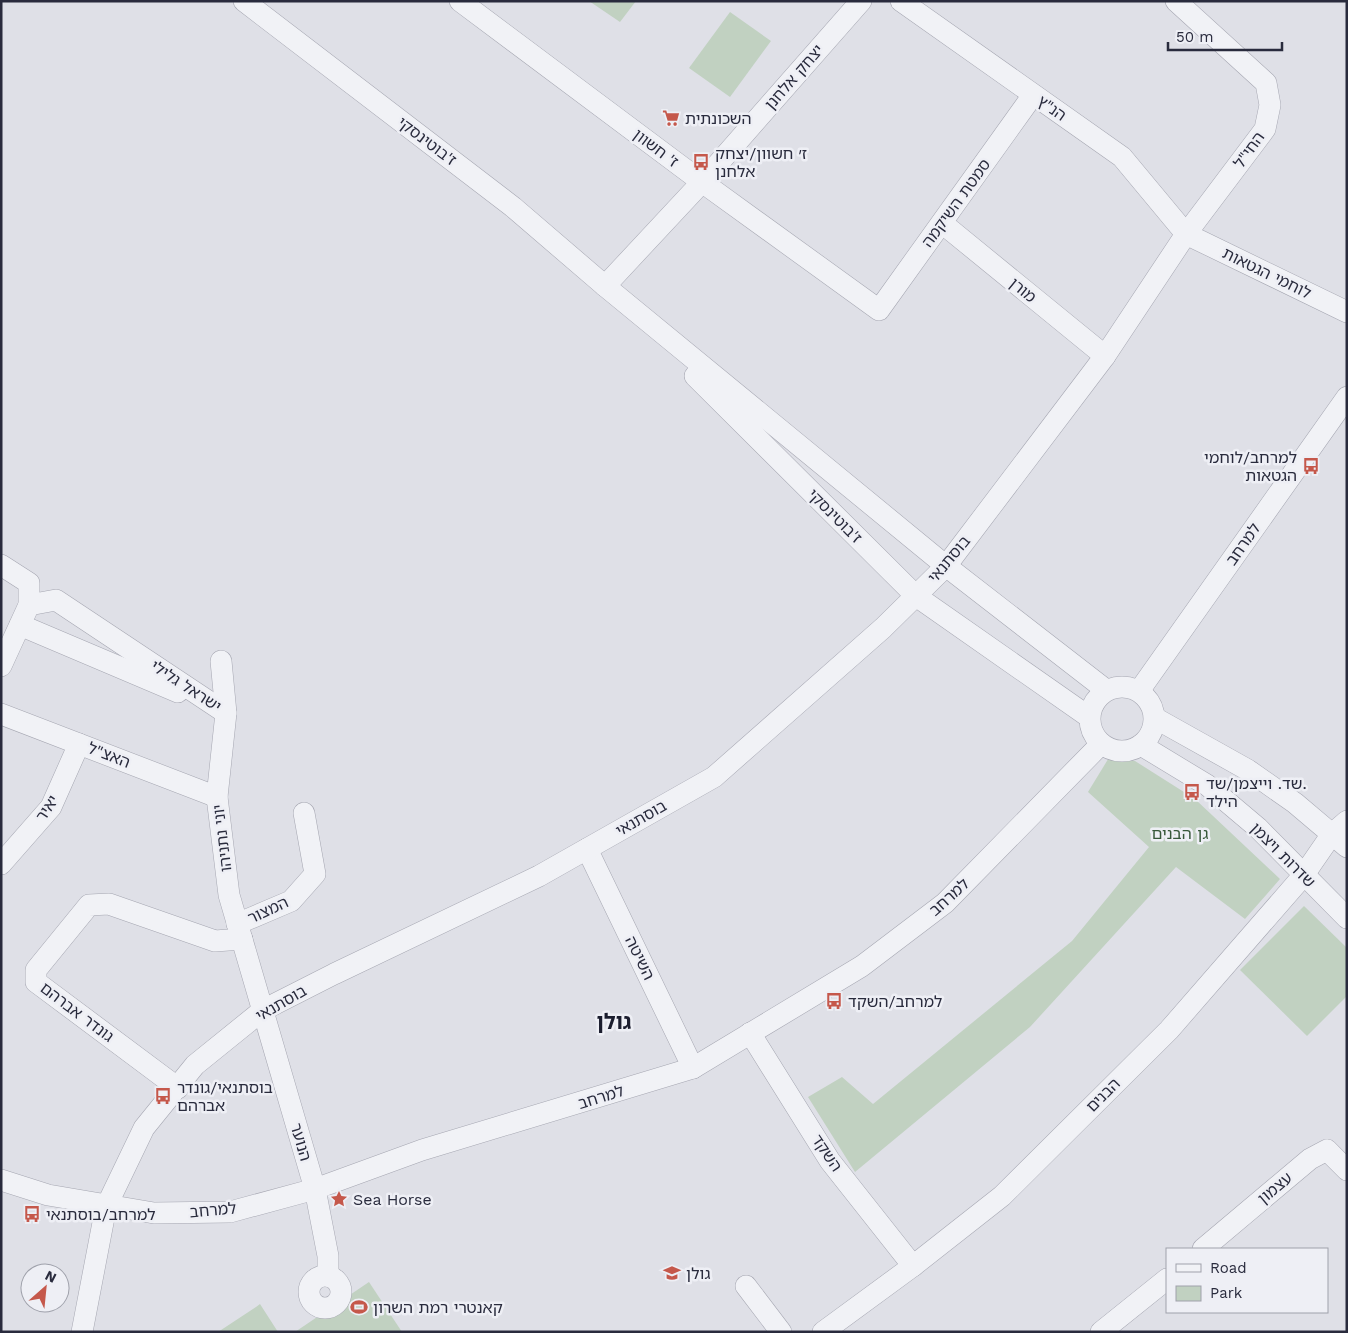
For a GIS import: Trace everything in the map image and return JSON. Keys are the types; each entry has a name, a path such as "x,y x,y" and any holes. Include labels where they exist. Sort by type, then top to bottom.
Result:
{"street":[{"name":"ז'בוטינסקי","path":"244,1 513,207 605,286 946,566 1106,690"},
{"name":"ז' חשוון","path":"460,1 702,182 879,310"},
{"name":"יצחק אלחנן","path":"605,286 702,182 861,1"},
{"name":"הנ\"ץ","path":"901,1 1122,158 1186,234"},
{"name":"החי\"ל","path":"1176,1 1266,83 1270,105 1265,129 1186,234"},
{"name":"סמטת השיקמה","path":"879,310 1033,95"},
{"name":"מורן","path":"942,223 1105,356"},
{"name":"לוחמי הגטאות","path":"1186,234 1347,312"},
{"name":"בוסתנאי","path":"82,1332 106,1206 144,1128 195,1065 263,1010 539,876 714,776 916,596 946,566 1105,356 1186,234"},
{"name":"ז'בוטינסקי","path":"605,286 916,596 1090,717"},
{"name":"למרחב","path":"1139,691 1347,397"},
{"path":"1,565 29,583 29,605 1,666"},
{"name":"ישראל גלילי","path":"29,605 56,600 226,713"},
{"name":"ישראל גלילי","path":"20,625 226,713"},
{"name":"יוני נתניהו","path":"220,661 226,713 217,797 229,895 263,1010"},
{"path":"1155,718 1148,738 1141,745 1121,751 1101,744 1094,736 1090,717 1097,697 1106,690 1116,686 1128,687 1139,691 1147,698 1155,718 1248,770 1342,834"},
{"name":"האצ\"ל","path":"1,714 217,797"},
{"name":"יאיר","path":"1,864 51,807 78,744"},
{"name":"למרחב","path":"1,1180 48,1195 154,1214 230,1212 315,1188 422,1150 693,1068 862,966 945,903 1101,744"},
{"name":"שדרות ויצמן","path":"1141,745 1207,785 1258,828 1303,876 1347,918"},
{"name":"המצור","path":"240,931 292,901 315,874 304,812"},
{"name":"הבנים","path":"823,1332 913,1266 1002,1196 1169,1030 1342,834"},
{"name":"השיטה","path":"587,849 693,1068"},
{"name":"גונדר אברהם","path":"178,1088 36,982 36,970 89,904 109,904 215,941 240,931"},
{"name":"הנוער","path":"263,1010 315,1188 328,1256 328,1276"},
{"name":"השקד","path":"750,1033 830,1161 913,1266"},
{"name":"עצמון","path":"1204,1248 1310,1158 1328,1150 1347,1170"},
{"path":"1101,1332 1166,1280"},
{"path":"746,1286 781,1332"}],"green space":[{"path":"589,1 636,1 620,22"},
{"path":"730,12 771,41 730,97 689,68"},
{"name":"גן הבנים","path":"1110,756 1135,761 1195,799 1280,879 1245,919 1176,867 1030,1027 855,1172 808,1097 842,1077 873,1104 1072,941 1149,847 1088,792"},
{"path":"1304,906 1347,948 1347,996 1307,1036 1240,970"},
{"name":"קאנטרי רמת השרון","path":"369,1282 402,1332 295,1332"},
{"path":"260,1304 278,1332 218,1332 256,1307"}],"place":[{"name":"השכונתית","path":"671,118"},
{"name":"ז׳ חשוון/יצחק אלחנן","path":"701,162"},
{"name":"למרחב/לוחמי הגטאות","path":"1311,466"},
{"name":"שד. וייצמן/שד. הילד","path":"1192,792"},
{"name":"למרחב/השקד","path":"834,1001"},
{"name":"בוסתנאי/גונדר אברהם","path":"163,1096"},
{"name":"Sea Horse","path":"339,1199"},
{"name":"למרחב/בוסתנאי","path":"32,1214"},
{"name":"גולן","path":"672,1273"},
{"name":"קאנטרי רמת השרון","path":"359,1307"}],"district":[{"name":"גולן","path":"614,1021"}]}
